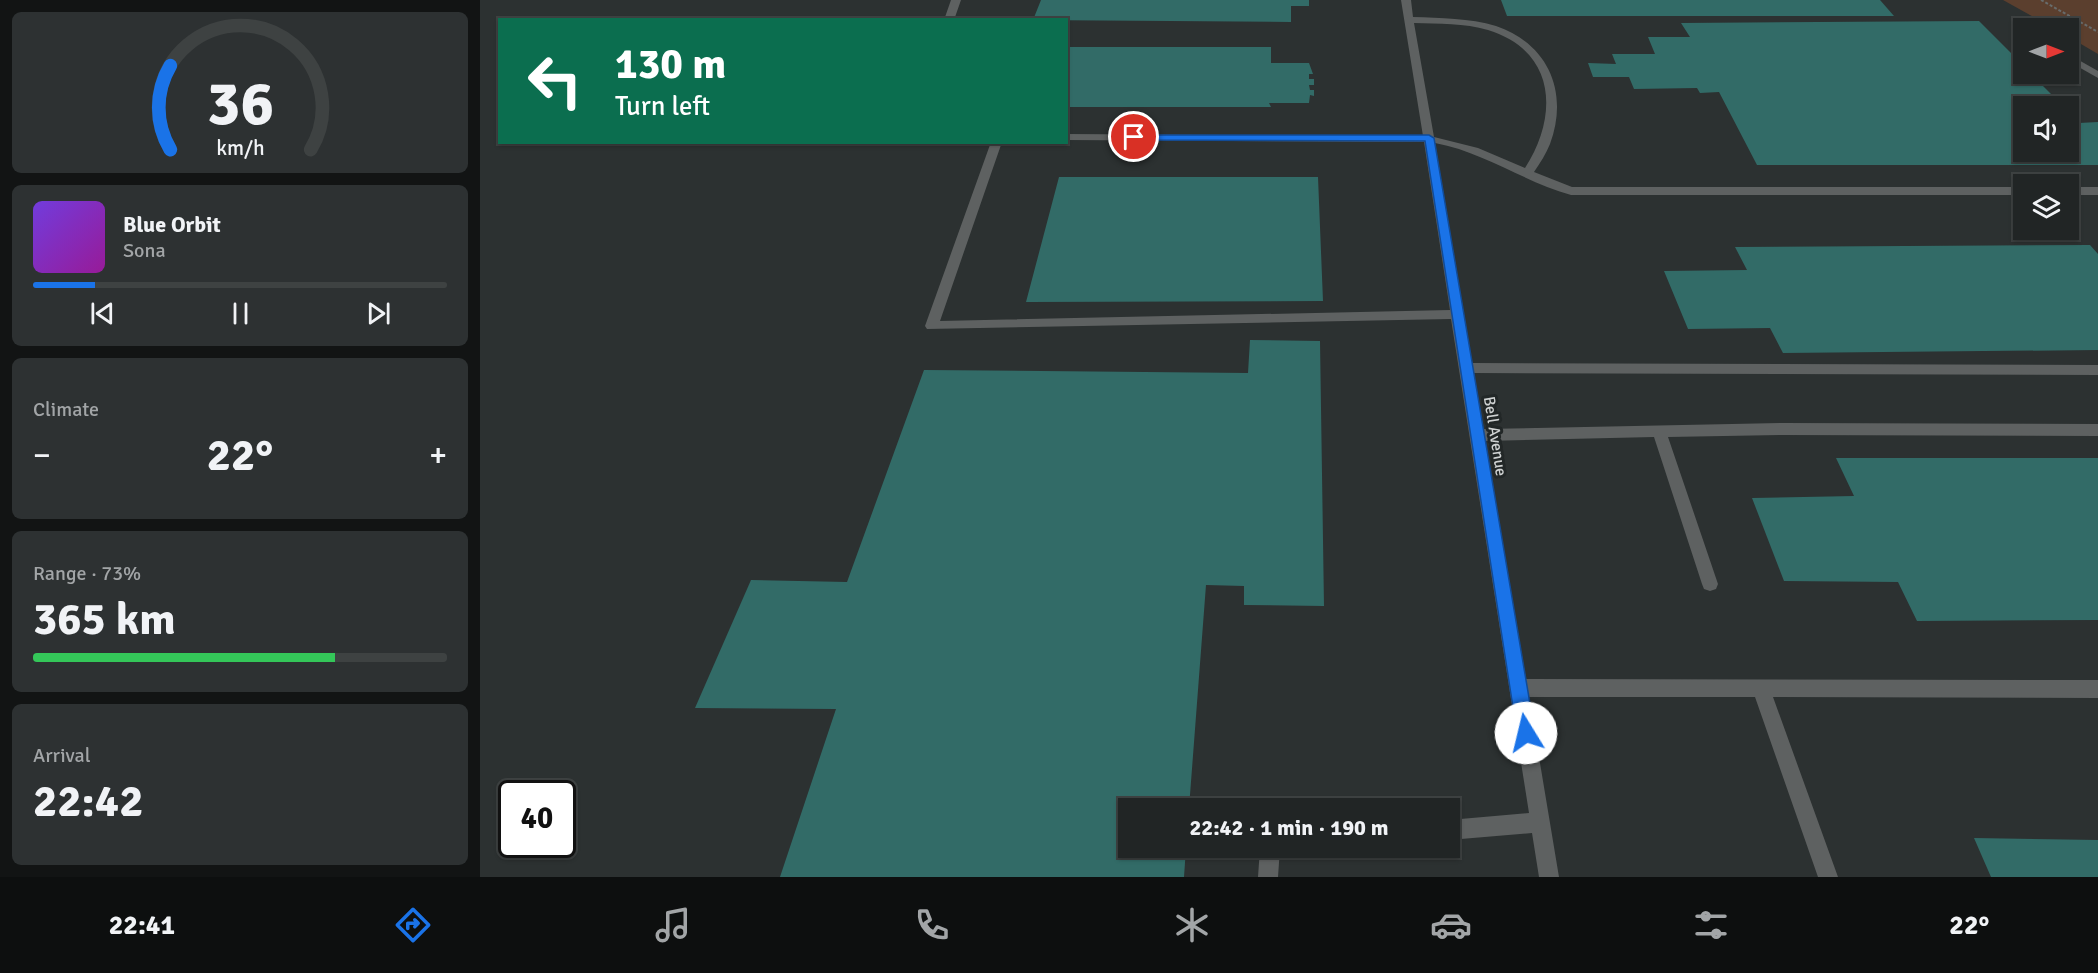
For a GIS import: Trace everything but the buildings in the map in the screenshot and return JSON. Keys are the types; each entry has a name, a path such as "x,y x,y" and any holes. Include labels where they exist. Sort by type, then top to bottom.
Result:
{"street":[{"path":"950,18 956,0"},
{"name":"Bell Avenue","path":"1406,0 1549,877"},
{"path":"1410,20 1473,23 1514,39 1535,56 1550,79 1551,112 1545,145 1528,173"},
{"path":"2079,64 2098,75"},
{"path":"1068,137 1429,138 1463,145 1548,184 1570,191 2013,191"},
{"path":"996,144 932,326 1458,314"},
{"path":"2079,191 2098,191"},
{"path":"1466,368 2098,370"},
{"path":"1477,435 1781,429 2098,430"},
{"path":"1659,431 1710,584"},
{"path":"1519,688 2098,689"},
{"path":"1761,689 1828,877"},
{"path":"1460,829 1540,822"},
{"path":"1268,877 1269,858"}],"path":[{"path":"2041,0 2098,32"}],"shaded area":[{"path":"2003,0 2098,0 2098,54 2079,43 2079,18 2035,18"}],"route":[{"path":"1134,137 1429,138 1526,733"}]}
